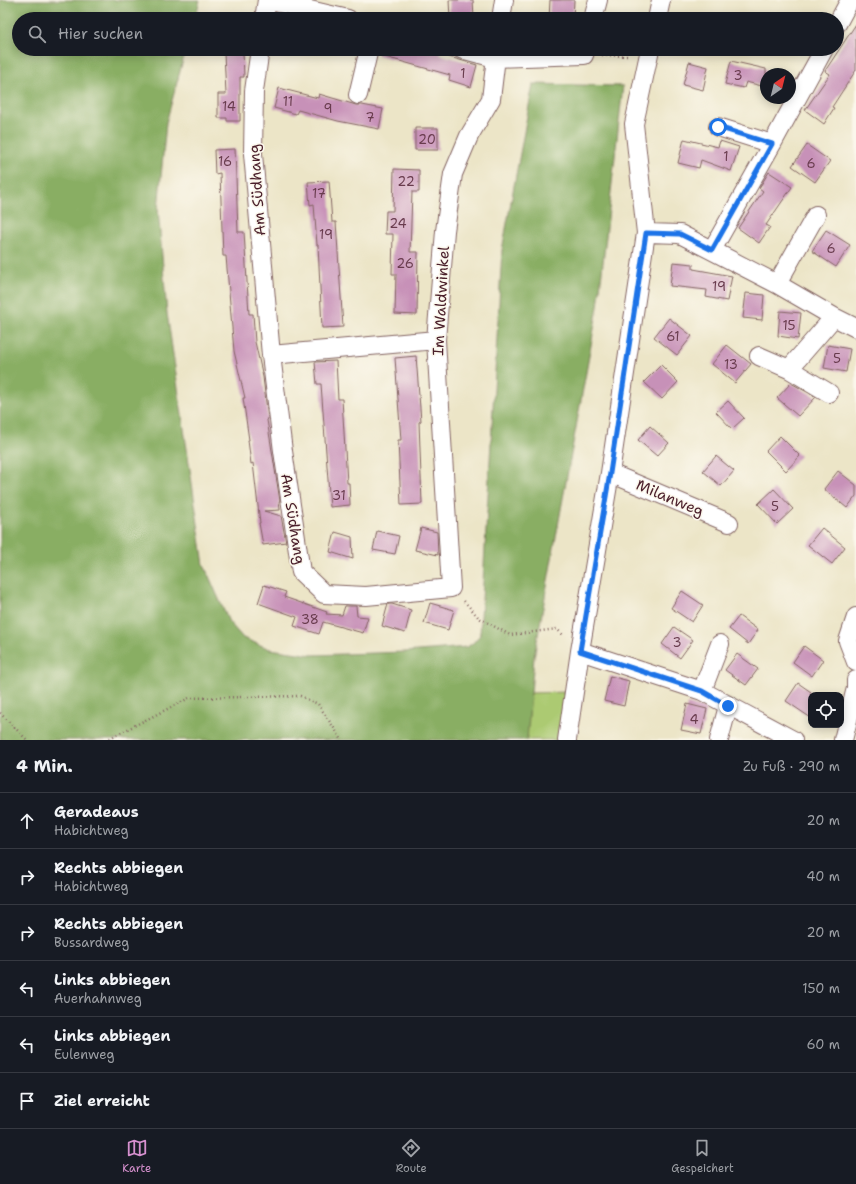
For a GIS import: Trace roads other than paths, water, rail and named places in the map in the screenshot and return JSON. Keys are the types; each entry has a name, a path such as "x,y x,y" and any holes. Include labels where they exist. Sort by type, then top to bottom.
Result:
{"street":[{"path":"265,12 267,0 318,12"},
{"path":"502,12 504,0"},
{"path":"595,12 598,0"},
{"path":"658,12 661,0"},
{"path":"844,12 850,0"},
{"name":"Am Südhang","path":"259,56 254,91 253,154 271,355 283,451 301,572 324,594 366,596 451,588"},
{"path":"358,95 367,56"},
{"name":"Im Waldwinkel","path":"451,588 436,340 445,231 453,174 470,136 491,99 496,56"},
{"path":"568,740 580,651 610,473 646,233 634,124 648,56"},
{"path":"712,250 820,56"},
{"path":"718,127 772,144"},
{"path":"777,284 816,215"},
{"path":"646,233 680,234 777,284 856,328"},
{"path":"789,368 834,317"},
{"path":"271,355 436,340"},
{"path":"760,356 789,368 829,393"},
{"name":"Milanweg","path":"610,473 729,523"},
{"path":"856,617 848,641 856,662"},
{"path":"702,691 720,644"},
{"path":"580,651 702,691 793,740"},
{"path":"843,740 856,688 856,680"},
{"path":"719,740 728,706"}]}
